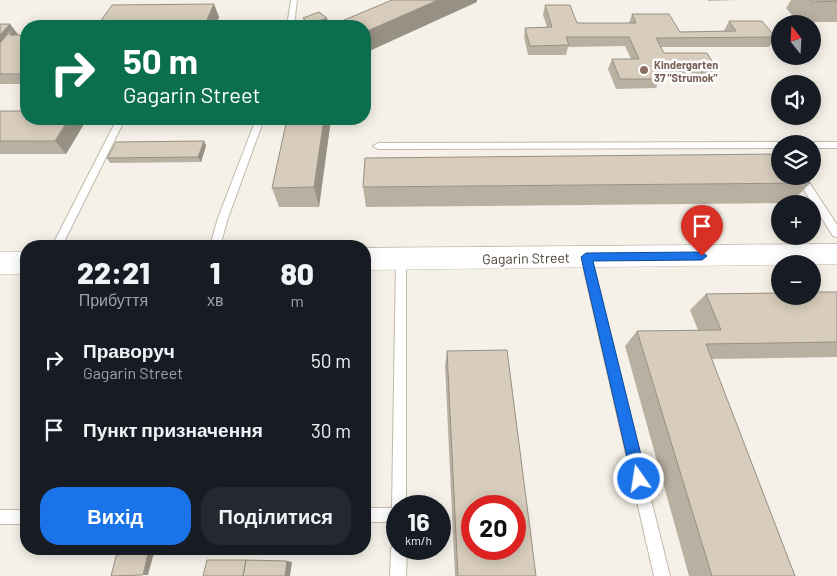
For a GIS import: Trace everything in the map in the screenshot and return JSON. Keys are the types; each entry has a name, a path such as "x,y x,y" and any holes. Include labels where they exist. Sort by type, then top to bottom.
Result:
{"street":[{"name":"Gagarin Street","path":"371,259 837,254"},
{"path":"0,263 20,263"}],"lane":[{"path":"292,20 294,0"},
{"path":"60,240 118,125"},
{"path":"217,240 258,125"},
{"path":"378,146 771,145"},
{"path":"821,145 837,145"},
{"path":"806,185 837,233"},
{"path":"586,257 662,576"},
{"path":"399,495 401,259"},
{"path":"371,515 386,515"},
{"path":"0,517 20,517"},
{"path":"398,560 398,576"}],"building":[{"path":"392,0 438,0 371,29 371,20 344,20"},
{"path":"810,0 837,0 837,1 812,2"},
{"path":"214,4 207,20 102,20 112,5"},
{"path":"545,5 570,5 577,23 636,23 632,14 669,14 680,32 736,31 729,21 762,21 771,32 771,37 656,38 664,53 707,53 717,69 655,69 660,79 620,79 612,59 639,59 629,37 566,37 569,45 530,46 525,28 552,27"},
{"path":"319,12 327,18 305,20 303,18"},
{"path":"0,24 10,24 0,35"},
{"path":"12,29 10,35 20,35 20,74 0,74 0,43"},
{"path":"0,111 20,111 20,125 65,125 55,141 0,141"},
{"path":"286,125 323,125 314,187 272,188"},
{"path":"204,141 198,157 107,158 116,142"},
{"path":"771,154 771,183 363,187 365,158"},
{"path":"821,292 837,292 837,342 706,344 795,576 712,576 637,331 721,330 706,294 771,293 771,305 821,305"},
{"path":"507,350 526,495 461,495 461,560 526,560 526,498 536,576 458,576 447,351"},
{"path":"116,555 148,555 143,575 111,576"},
{"path":"207,560 246,560 243,576 203,576"},
{"path":"246,560 287,561 285,576 243,576"}],"place":[{"name":"Kindergarten 37 \"Strumok\"","path":"644,70"}],"route":[{"path":"639,479 586,257 702,256"}]}
